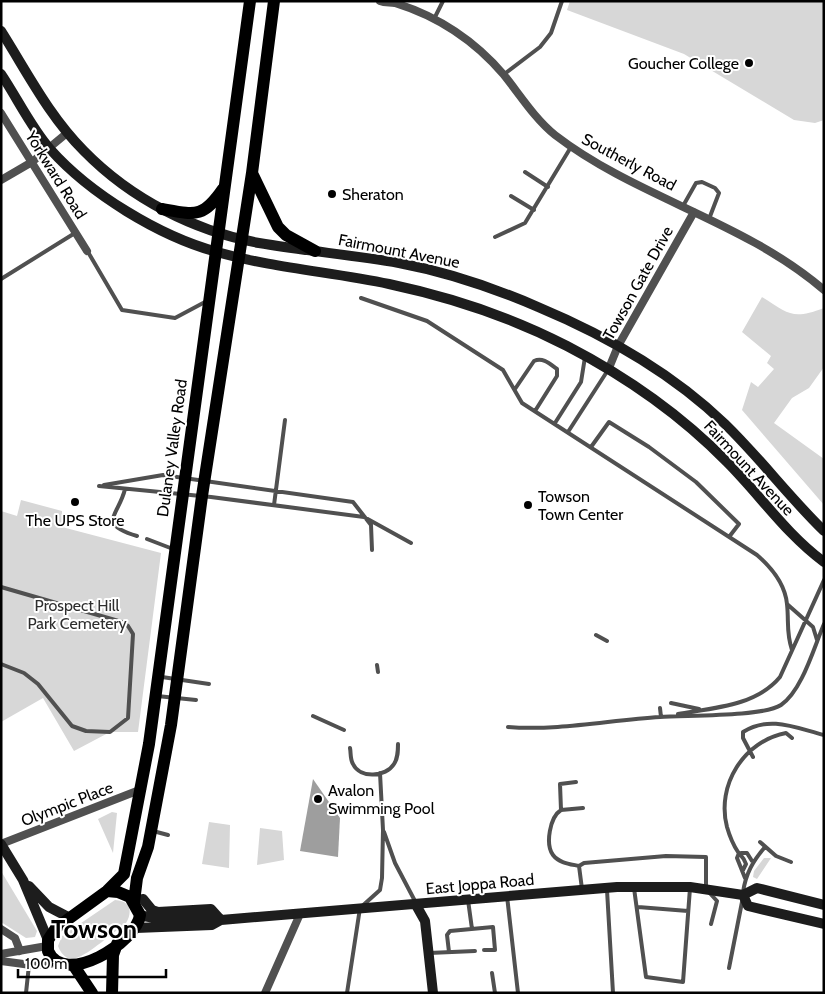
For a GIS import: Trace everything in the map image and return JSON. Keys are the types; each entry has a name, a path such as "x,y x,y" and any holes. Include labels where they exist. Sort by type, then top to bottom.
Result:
{"main road":[{"name":"Dulaney Valley Road","path":"48,943 56,928 107,891 124,874 142,790 250,1"},
{"path":"1,844 23,880 48,943 50,955 58,963 74,966 97,957 117,944 136,928 139,907 138,878 148,847 175,698 204,480 252,172 274,1"},
{"name":"Fairmount Avenue","path":"1,31 67,133 100,167 133,192 162,209 218,233 242,239 401,264 455,277 538,306 618,346 680,386 724,422 824,532"},
{"name":"Fairmount Avenue","path":"1,74 49,148 114,202 152,225 216,252 386,283 449,299 498,315 609,368 685,423 709,444 746,481 783,526 824,562"},
{"path":"252,172 267,208 278,227 286,235 315,251"},
{"path":"162,209 192,215 200,213 212,205 225,187"},
{"path":"23,880 49,907 70,918"},
{"name":"East Joppa Road","path":"139,907 165,920 212,917 220,920 633,886 690,887 743,895 757,888 824,905"},
{"path":"107,891 128,894 139,907 158,912 211,909 220,920"},
{"name":"East Joppa Road","path":"743,895 748,906 824,924"},
{"path":"416,905 425,921 433,993"},
{"name":"East Joppa Road","path":"136,928 212,925 220,920"},
{"path":"112,993 113,954 117,944"},
{"path":"74,966 92,993"}],"street":[{"name":"Southerly Road","path":"380,1 392,2 434,20 466,38 503,75 536,116 571,147 587,158 777,254 824,290"},
{"name":"Yorkward Road","path":"1,112 87,251"},
{"path":"1,180 32,162 67,133"},
{"name":"Towson Gate Drive","path":"609,368 618,346 694,212"},
{"name":"Olympic Place","path":"1,844 142,790"},
{"path":"265,993 300,914"},
{"path":"1,930 15,938 20,951"},
{"path":"1,954 48,943"},
{"path":"1,961 29,965 58,963"}],"lane":[{"path":"434,20 442,1"},
{"path":"503,75 540,47 551,33 562,1"},
{"path":"495,238 525,224 571,147"},
{"path":"525,172 548,187"},
{"path":"683,206 696,183 702,182 715,188 719,193 709,219"},
{"path":"511,196 534,210"},
{"path":"1,279 75,232"},
{"path":"87,251 122,310 175,318 196,308 209,299"},
{"path":"361,298 427,321 503,370 522,403 756,555 772,569 781,584 787,604 787,636 792,650"},
{"path":"554,423 581,382 585,355"},
{"path":"515,389 534,361 539,359 545,361 557,369 557,376 535,411"},
{"path":"568,432 609,368"},
{"path":"274,505 285,420"},
{"path":"592,447 609,422 649,447 696,482 739,524 729,537"},
{"path":"372,550 371,525 364,517 353,502 163,474 99,486 202,496 364,517 411,543"},
{"path":"126,489 122,503 115,508 113,520 115,526 122,532 137,536"},
{"path":"147,539 175,550"},
{"path":"661,717 755,698 772,687 780,677 824,580"},
{"path":"1,587 122,622 128,626 133,634 128,718 110,732 86,731 72,726 38,684 24,673 1,664"},
{"path":"787,604 813,627 817,640"},
{"path":"508,726 546,727 661,717 726,714 764,710 781,705 798,686 824,624"},
{"path":"596,635 607,641"},
{"path":"377,665 378,672"},
{"path":"158,676 209,684"},
{"path":"155,696 196,700"},
{"path":"671,702 701,710"},
{"path":"660,708 661,717"},
{"path":"313,716 344,730"},
{"path":"753,757 743,738 743,732 752,726 786,723 824,735"},
{"path":"745,878 737,858 738,852 727,827 725,805 732,776 738,763 761,742 786,733 792,738"},
{"path":"350,748 353,766 359,771 373,774 380,773 393,766 398,754 398,744"},
{"path":"347,993 360,908 380,890 383,830 380,773"},
{"path":"576,782 560,784 561,810 553,820 550,847 557,858 565,864 579,866 584,863 666,856 706,857 706,889 717,901 711,924"},
{"path":"561,810 583,808"},
{"path":"383,830 416,905"},
{"path":"151,831 168,834"},
{"path":"760,842 776,856 791,862"},
{"path":"738,852 743,847"},
{"path":"729,968 742,913 745,878 752,861 760,857 764,847"},
{"path":"738,852 747,853 752,861"},
{"path":"579,866 582,889"},
{"path":"633,886 638,907 646,977 683,982 690,887"},
{"path":"606,888 614,993"},
{"path":"506,896 518,993"},
{"path":"468,900 469,931"},
{"path":"638,907 688,911"},
{"path":"448,952 447,935 450,931 484,930 493,927 495,950 485,950 486,944"},
{"path":"457,930 457,936"},
{"path":"469,945 469,951"},
{"path":"458,946 458,952"},
{"path":"429,953 475,951"},
{"path":"26,993 29,965"},
{"path":"492,973 495,993"}],"green space":[{"name":"Goucher College","path":"570,1 824,1 824,120 815,123 794,120 684,54 567,10"},
{"path":"762,297 791,313 805,314 824,308 824,367 809,388 792,398 774,423 824,459 824,505 742,410 751,382 758,387 774,369 767,363 771,356 742,332"},
{"name":"Prospect Hill Park Cemetery","path":"21,500 62,511 62,527 161,553 138,732 110,732 74,751 43,698 1,722 1,511 17,516"},
{"path":"112,812 117,813 113,853 98,819"},
{"path":"209,822 230,825 229,868 202,864"},
{"path":"260,828 282,831 284,860 257,865"},
{"path":"764,858 771,858 757,879 753,877 754,871"},
{"path":"1,871 37,931 35,937 26,938 1,922"},
{"path":"115,900 128,905 130,912 126,923 81,956 70,959 65,956 58,946 62,936"}],"shaded area":[{"name":"Avalon Swimming Pool","path":"313,779 340,818 338,857 300,851"}],"place":[{"name":"Goucher College","path":"749,63"},
{"name":"Sheraton","path":"332,194"},
{"name":"The UPS Store","path":"75,502"},
{"name":"Towson Town Center","path":"528,505"},
{"name":"Avalon Swimming Pool","path":"318,799"}],"district":[{"name":"Towson","path":"94,929"}]}
